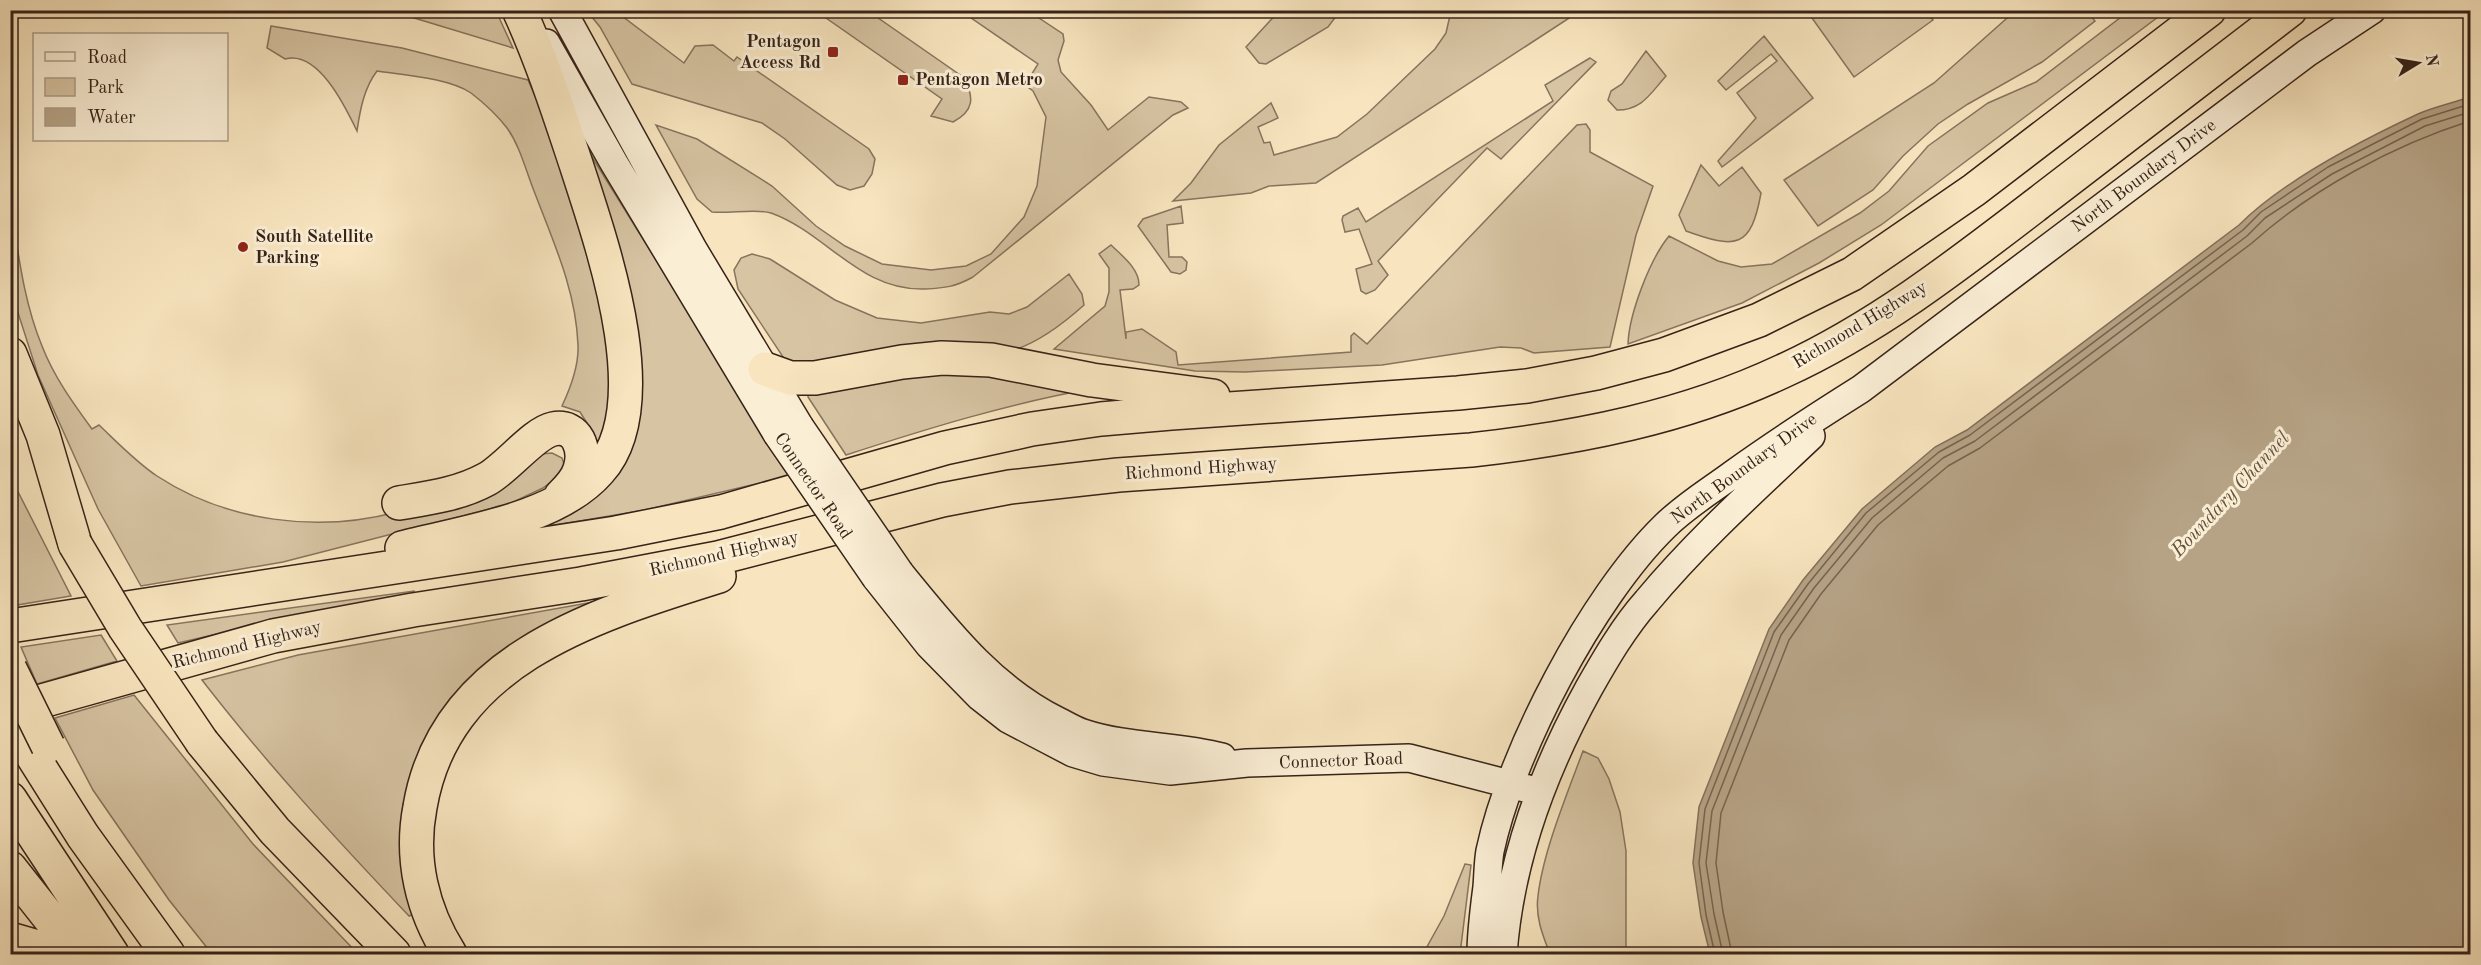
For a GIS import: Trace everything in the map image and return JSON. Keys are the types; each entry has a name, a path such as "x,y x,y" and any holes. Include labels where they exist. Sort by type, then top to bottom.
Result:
{"highway":[{"path":"10,626 542,545 684,520 789,494 934,451 1032,429 1101,419 1458,393 1563,380 1664,356 1759,320 1824,289 1884,253 1974,190 2209,10"},
{"name":"Richmond Highway","path":"10,710 72,690 273,636 592,582 706,560 976,493 1045,482 1118,475 1528,444 1636,423 1700,404 1792,367 1849,337 1902,304 2290,10"},
{"path":"228,593 502,522 553,504 579,489 606,463 618,435 625,398 623,349 613,293 568,142 523,12"},
{"path":"10,354 43,435 75,544"},
{"path":"765,369 790,378 815,378 902,362 942,358 991,360 1092,380 1277,406"},
{"path":"10,416 52,504 75,544 150,666 202,742 275,831 394,954"},
{"path":"399,504 453,493 488,479 544,433 562,428 577,436 582,458 576,478 553,504"},
{"path":"450,954 432,922 420,884 416,843 418,818 424,784 440,745 452,722 482,688 499,672 537,647 607,616 907,509"},
{"path":"10,669 39,750"},
{"path":"10,720 39,750 103,838 160,944"},
{"path":"10,799 112,954"},
{"path":"10,868 78,954"},
{"path":"10,939 62,954"}],"street":[{"name":"Connector Road","path":"562,10 693,249 765,369 788,431"},
{"name":"North Boundary Drive","path":"1481,954 1490,852 1511,784 1529,739 1560,676 1598,610 1639,554 1687,506 1795,431 1861,389 2307,53 2372,10"},
{"name":"Connector Road","path":"523,12 614,163 788,431 888,575 929,645 952,670 1008,719 1073,753 1103,762 1170,771 1247,764 1408,758 1540,792"},
{"name":"North Boundary Drive","path":"1503,954 1505,926 1517,862 1540,792 1584,697 1606,658 1646,602 1713,528 1861,389"}],"green space":[{"path":"1280,10 1340,11 1328,27 1266,64 1259,63 1246,47"},
{"path":"391,11 496,11 513,48"},
{"path":"587,11 624,11 622,16 684,63 695,46 713,45 734,61 737,57 869,149 875,159 872,174 864,186 850,190 837,185 785,139 762,123 632,84 600,27"},
{"path":"816,11 868,11 963,77 971,97 969,108 953,122 931,116 942,99"},
{"path":"961,11 1032,11 1063,34 1064,41 1058,60 1061,72 1091,105 1108,130 1149,97 1181,102 1188,108 1173,115 973,277 961,283 932,289 902,287 881,281 862,271 791,222 771,213 712,212 697,199 656,125 697,139 772,186 816,226 845,246 882,264 931,270 966,266 991,254 1024,217 1037,186 1046,117 1033,91 1025,85 1038,64"},
{"path":"1451,11 1580,11 1316,183 1269,186 1251,193 1173,201 1191,183 1219,145 1271,103 1278,118 1258,127 1264,143 1270,142 1274,155 1337,137 1367,114 1435,49 1446,33"},
{"path":"1807,11 1925,11 1933,20 1854,77"},
{"path":"2015,11 2087,11 2095,21 2042,62 1968,104 1938,124 1903,156 1873,190 1818,226 1784,180 1934,83"},
{"path":"2129,11 2166,11 1881,225 1819,263 1742,303 1628,344 1632,318 1642,287 1655,258 1669,236 1718,261 1741,267 1772,264 1860,213 1889,191 1928,146 1988,103 2036,82"},
{"path":"271,26 402,48 528,80 557,146 594,268 616,394 595,452 592,431 580,412 562,406 573,377 578,353 573,305 556,247 519,151 507,128 485,105 462,88 426,78 377,71 361,107 357,131 338,95 319,71 297,58 285,59 267,48"},
{"path":"1764,36 1813,98 1722,167 1718,161 1756,118 1737,93 1777,61 1771,54 1726,90 1718,81"},
{"path":"1646,51 1666,76 1645,100 1633,107 1617,110 1608,100 1611,91 1622,84"},
{"path":"1590,58 1596,62 1501,159 1487,148 1378,261 1388,275 1375,290 1366,294 1361,291 1356,269 1372,264 1359,229 1345,232 1343,216 1358,208 1366,222 1553,101 1545,85"},
{"path":"1586,124 1590,130 1590,152 1653,186 1636,235 1610,347 1534,353 1521,348 1500,347 1382,365 1245,372 1195,371 1054,349 1105,306 1109,292 1109,268 1099,254 1111,245 1136,273 1139,285 1133,289 1120,290 1126,339 1126,332 1142,329 1176,352 1178,365 1351,352 1351,336 1354,333 1367,344 1577,125"},
{"path":"579,136 743,400 763,438 789,476 645,510 544,527 542,522 627,445"},
{"path":"1701,165 1719,186 1742,167 1761,193 1752,225 1738,240 1717,241 1686,231 1679,215"},
{"path":"10,201 30,311 42,346 58,379 92,429 99,425 142,465 184,492 243,513 305,522 336,522 403,510 541,454 552,453 562,458 566,470 543,488 509,504 283,562 141,586 98,509 38,375 11,291"},
{"path":"1181,206 1183,223 1167,225 1169,257 1182,257 1187,262 1186,270 1180,274 1171,272 1138,226 1143,219"},
{"path":"752,254 770,259 835,300 877,318 921,323 990,312 1009,314 1027,307 1069,274 1082,294 1084,305 1051,331 1014,350 789,366 738,289 734,270 741,258"},
{"path":"942,368 1090,389 967,418 846,455 808,397 809,390"},
{"path":"10,476 71,596 11,606"},
{"path":"414,591 415,595 274,621 178,643 167,625"},
{"path":"627,596 446,712 414,914 409,916 302,801 202,680 298,655"},
{"path":"101,635 117,661 37,684 21,647"},
{"path":"134,695 253,844 358,954 212,954 169,900 93,790 55,718"},
{"path":"1583,751 1598,758 1609,779 1620,812 1626,851 1626,954 1550,954 1539,919 1537,904 1545,861 1556,823"},
{"path":"1465,864 1471,865 1460,954 1423,954 1444,916"}],"water":[{"name":"Boundary Channel","path":"2470,97 2470,954 1710,954 1701,917 1693,863 1699,807 1769,629 1803,580 1862,509 1935,447 1967,430 2300,177 2372,136 2418,114"}],"place":[{"name":"Pentagon Access Rd","path":"833,52"},
{"name":"Pentagon Metro","path":"903,80"},
{"name":"South Satellite Parking","path":"243,247"}]}
